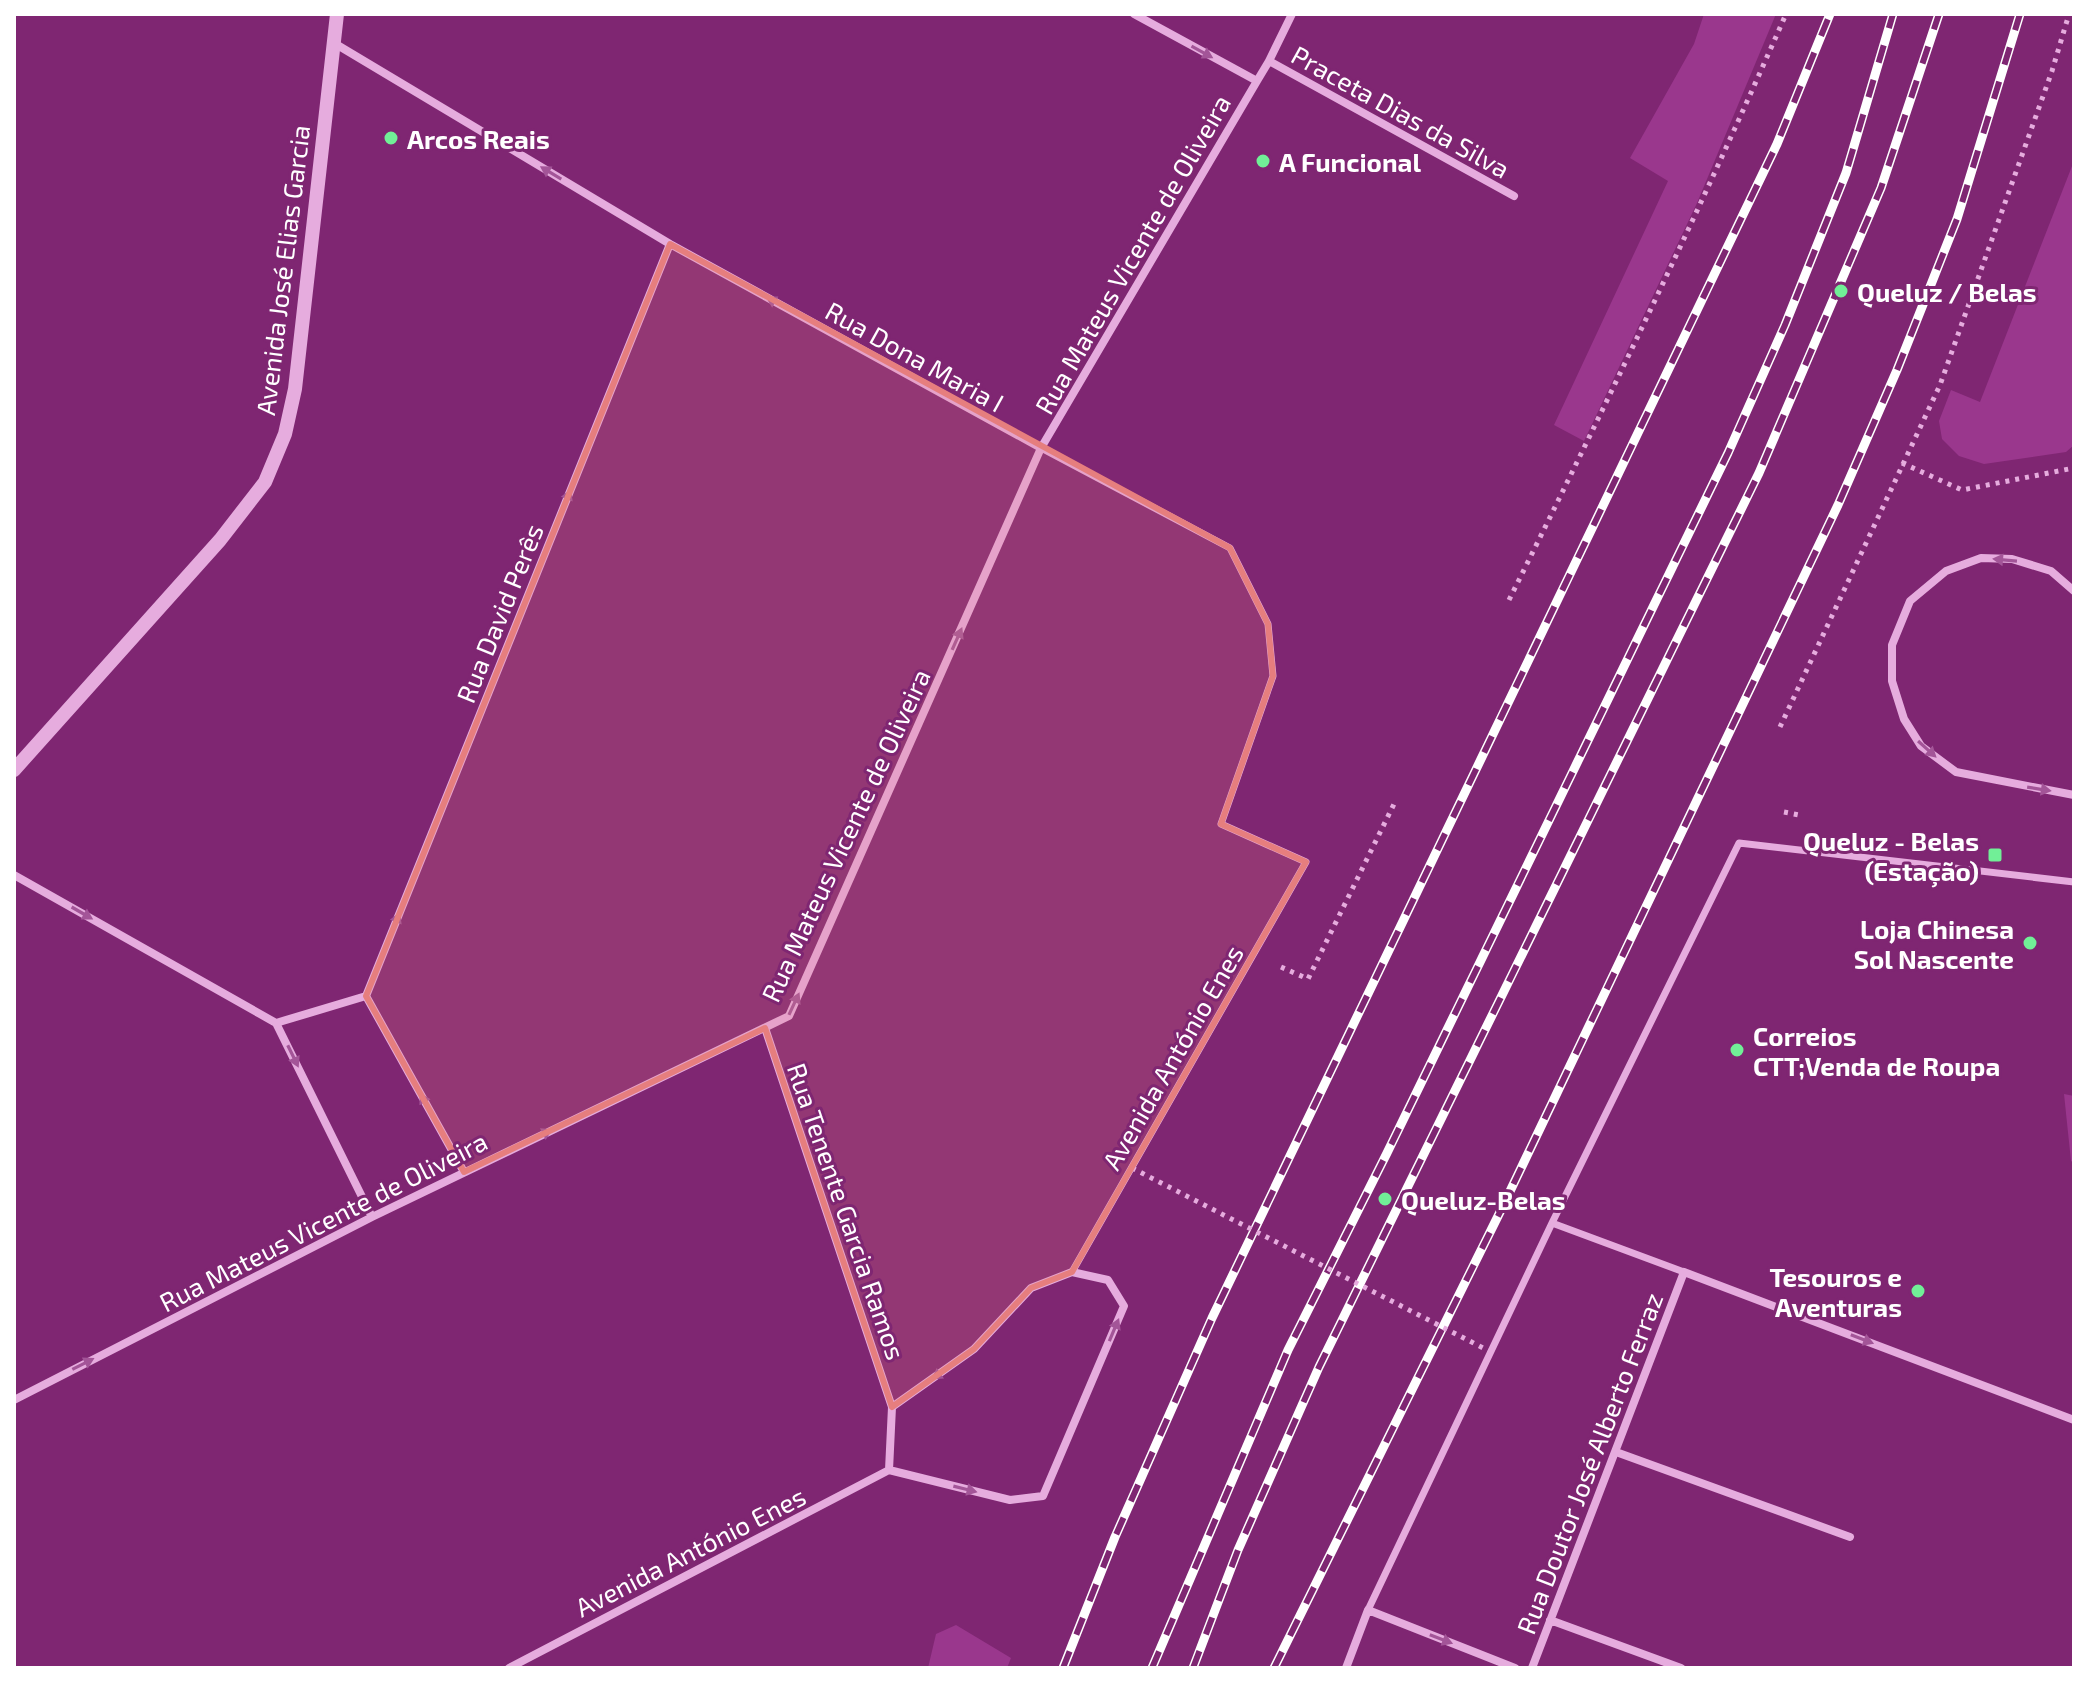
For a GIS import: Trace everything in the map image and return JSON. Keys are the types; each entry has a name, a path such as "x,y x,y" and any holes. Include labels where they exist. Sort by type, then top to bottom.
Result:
{"street":[{"name":"Avenida José Elias Garcia","path":"14,770 220,540 265,482 285,434 295,389 337,14"},
{"path":"1134,14 1257,81"},
{"name":"Rua Mateus Vicente de Oliveira","path":"14,1400 372,1217 789,1016 1041,448 1269,61 1292,14"},
{"name":"Rua Dona Maria I","path":"334,43 670,244 1230,548 1268,624 1273,676 1221,824 1306,862"},
{"name":"Praceta Dias da Silva","path":"1269,61 1514,196"},
{"name":"Rua David Perês","path":"366,996 670,244"},
{"path":"2074,591 2051,571 2012,559 1981,558 1946,571 1910,601 1892,645 1892,681 1904,719 1921,746 1956,772 2074,795"},
{"path":"1346,1668 1368,1610 1552,1223 1739,843 2074,882"},
{"name":"Avenida António Enes","path":"1072,1272 1306,862"},
{"path":"14,875 276,1023 372,1217"},
{"path":"276,1023 366,996 464,1172"},
{"name":"Rua Tenente Garcia Ramos","path":"765,1028 892,1407"},
{"path":"1552,1223 2074,1420"},
{"path":"1072,1272 1108,1280 1124,1306 1043,1496 1010,1500 889,1470 892,1407 974,1349 1031,1288 1072,1272"},
{"name":"Rua Doutor José Alberto Ferraz","path":"1532,1668 1684,1272"},
{"path":"1616,1452 1850,1537"},
{"name":"Avenida António Enes","path":"509,1668 889,1470"},
{"name":"Rua Doutor José Alberto Ferraz","path":"1368,1610 1515,1668"},
{"path":"1550,1620 1681,1668"}],"path":[{"path":"1509,600 1587,443 1786,14"},
{"path":"1780,727 1940,385 2069,14"},
{"path":"1902,463 1962,490 2074,468"},
{"path":"1254,954 1308,979 1395,802"},
{"path":"1132,1168 1491,1352"}],"highlighted area":[{"path":"670,244 1230,548 1268,624 1273,676 1221,824 1306,862 1072,1272 1031,1288 974,1349 892,1407 765,1028 464,1172 366,996"}],"shaded area":[{"path":"1704,14 1776,14 1697,203 1584,441 1554,425 1668,181 1630,158 1694,44"},
{"path":"2074,161 2074,445 2066,452 1984,464 1959,456 1942,439 1939,421 1951,390 1980,402"},
{"path":"2064,1094 2074,1096 2074,1163 2071,1161"},
{"path":"956,1625 1011,1658 1007,1668 928,1668 936,1634"}],"railway":[{"path":"1063,1668 1115,1537 1212,1318 1777,144 1830,14"},
{"path":"1152,1668 1288,1350 1728,453 1785,325 1846,173 1893,14"},
{"path":"1193,1668 1238,1550 1319,1367 1759,473 1881,188 1939,14"},
{"path":"1274,1668 1502,1208 1838,505 1897,370 1957,219 2020,14"}],"place":[{"name":"Arcos Reais","path":"391,138"},
{"name":"A Funcional","path":"1263,161"},
{"name":"Queluz / Belas","path":"1841,291"},
{"name":"Queluz - Belas (Estação)","path":"1995,855"},
{"name":"Loja Chinesa Sol Nascente","path":"2030,943"},
{"name":"Correios CTT;Venda de Roupa","path":"1737,1050"},
{"name":"Queluz-Belas","path":"1385,1199"},
{"name":"Tesouros e Aventuras","path":"1918,1291"}]}
